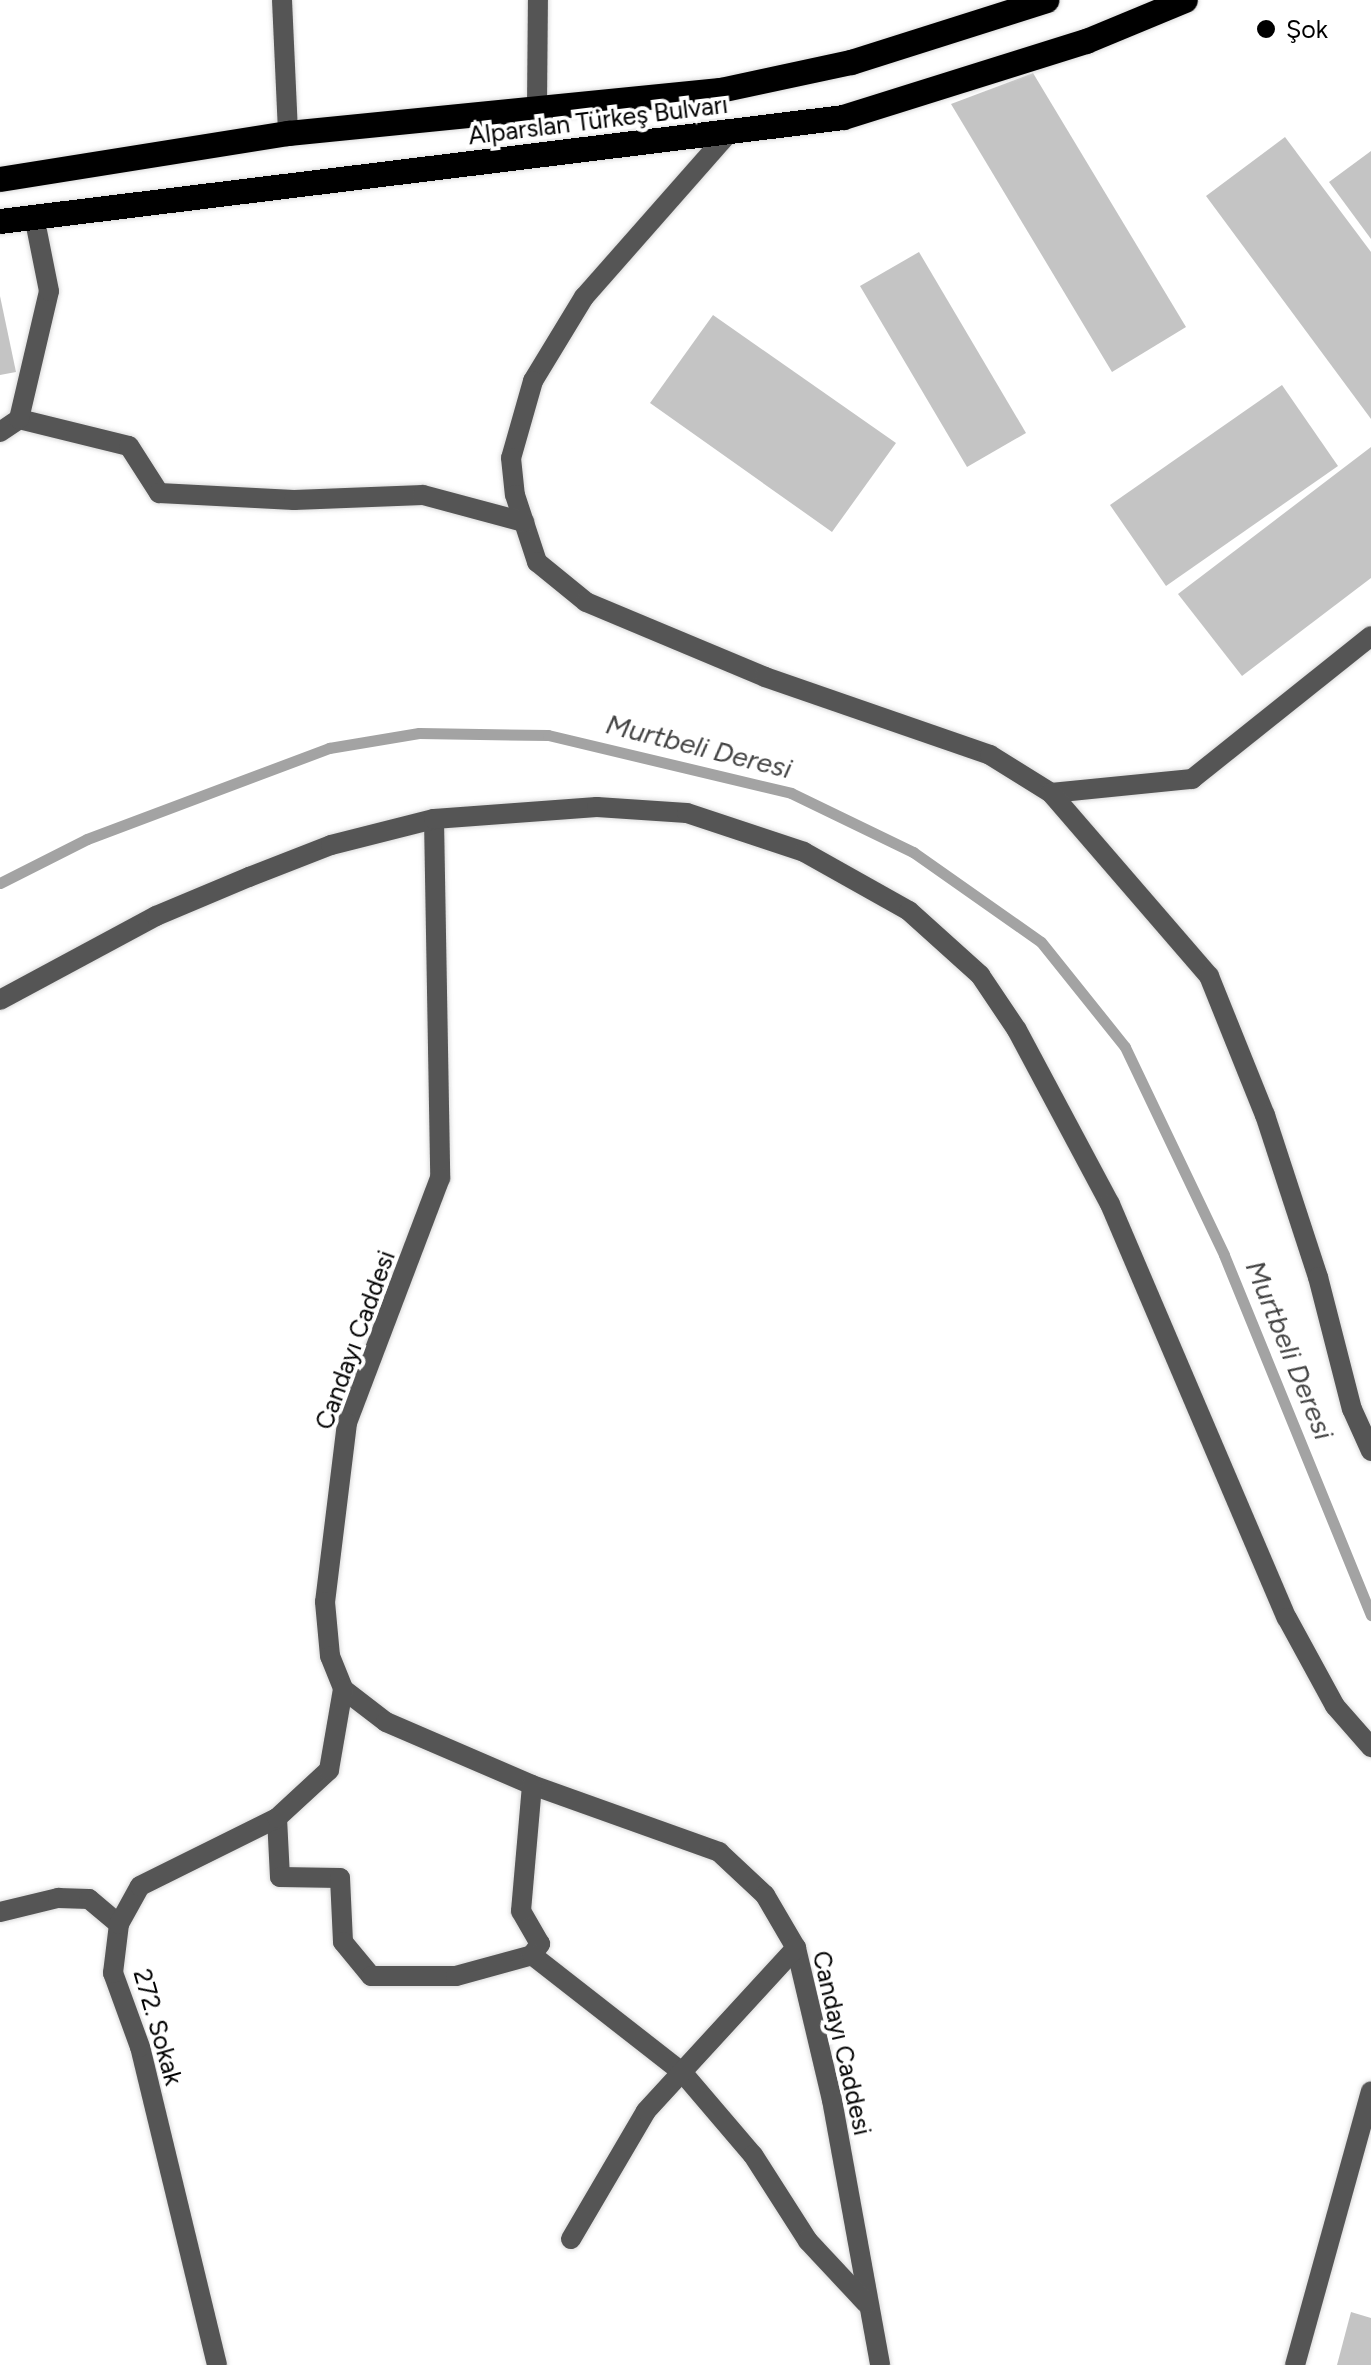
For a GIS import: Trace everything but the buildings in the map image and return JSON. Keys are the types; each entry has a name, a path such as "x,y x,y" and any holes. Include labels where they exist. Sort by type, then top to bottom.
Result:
{"main road":[{"name":"Alparslan Türkeş Bulvarı","path":"0,179 288,133 720,90 851,62 1046,0"},
{"name":"Alparslan Türkeş Bulvarı","path":"0,221 726,136 843,117 1086,41 1185,0"}],"street":[{"path":"282,0 288,133"},
{"path":"537,106 538,0"},
{"path":"726,136 584,297 533,381 511,458 537,562 586,602 765,677 990,755 1051,793 1209,976 1265,1115 1318,1277 1352,1409 1371,1451"},
{"path":"0,432 18,419 49,292 34,216"},
{"path":"18,419 128,446 159,493 294,500 423,494 524,522"},
{"path":"1051,793 1192,778 1371,636"},
{"path":"0,1000 156,916 249,877 331,844 434,819 597,807 687,813 804,852 910,911 980,975 1026,1045 1110,1204 1288,1618 1336,1706 1371,1747"},
{"name":"Candayı Caddesi","path":"434,819 440,1178 347,1423 324,1602 330,1656 343,1689 386,1722 532,1784 719,1852 765,1894 796,1948 832,2100 880,2365"},
{"name":"272. Sokak","path":"217,2365 140,2046 114,1973 119,1924 140,1886 277,1818 329,1770 343,1689"},
{"path":"277,1818 280,1877 340,1878 343,1942 372,1976 456,1976 532,1955 540,1944 521,1911 532,1784"},
{"path":"0,1912 58,1898 89,1899 119,1924"},
{"path":"571,2239 646,2110 796,1948"},
{"path":"532,1955 682,2072 753,2154 808,2241 867,2304"},
{"path":"1294,2365 1371,2091"}],"waterway":[{"name":"Murtbeli Deresi","path":"0,883 87,839 329,748 419,733 548,735 791,793 913,852 1041,942 1125,1047 1224,1255 1371,1615"}],"place":[{"name":"Şok","path":"1266,29"}]}
